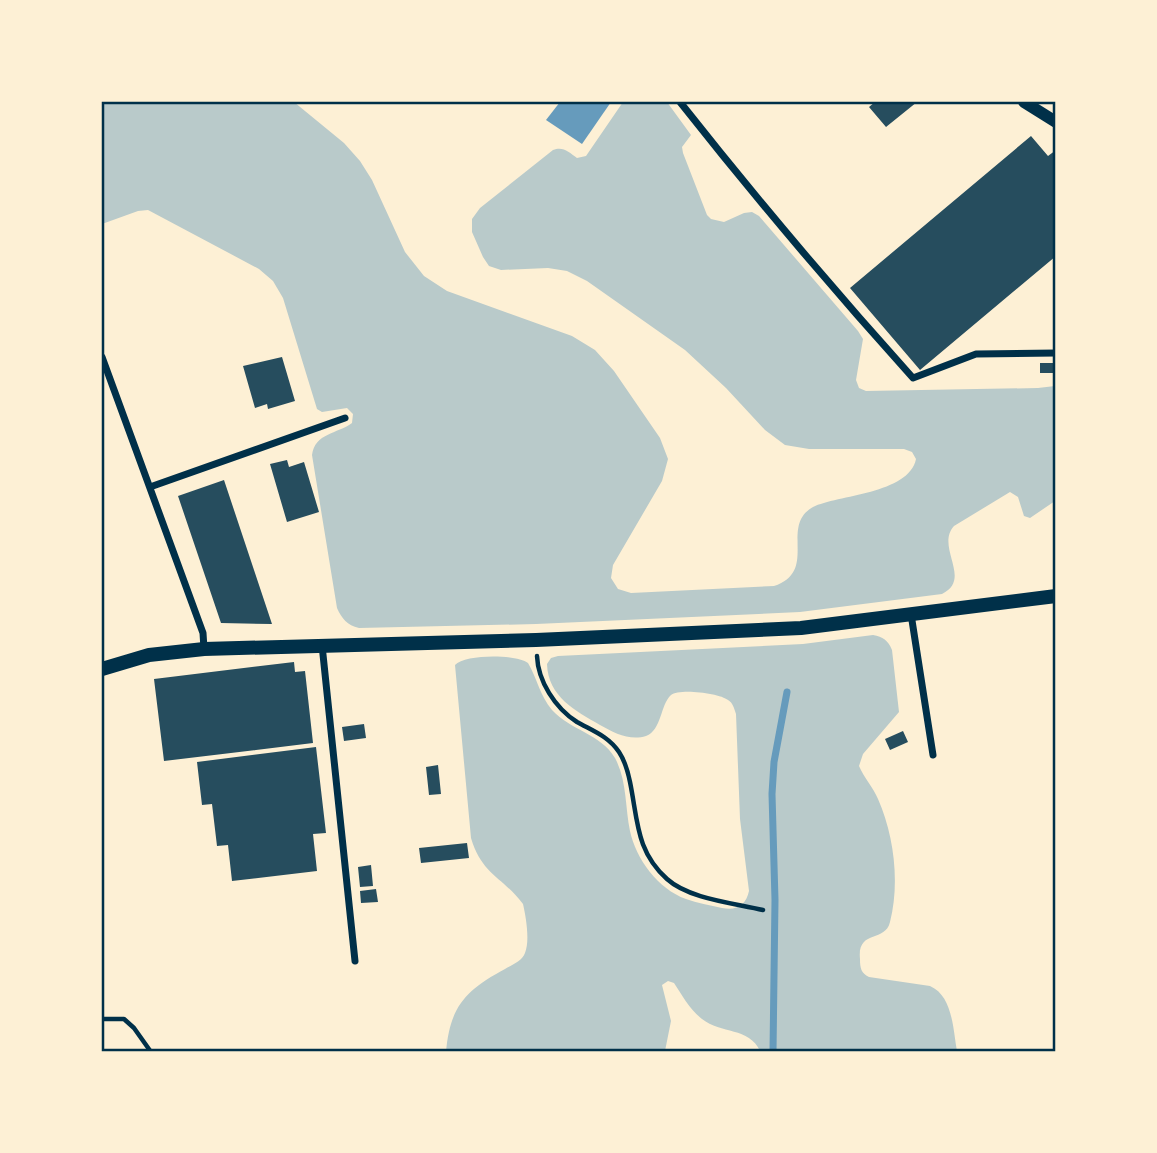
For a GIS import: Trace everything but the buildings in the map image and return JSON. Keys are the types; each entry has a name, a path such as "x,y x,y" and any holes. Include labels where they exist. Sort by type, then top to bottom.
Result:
{"main road":[{"path":"102,669 149,655 204,649 536,640 802,628 1055,596"}],"street":[{"path":"680,102 819,273 913,378 976,354 1055,353"},
{"path":"1024,102 1055,122"},
{"path":"102,356 203,633 204,649"},
{"path":"150,487 345,418"},
{"path":"912,614 933,754"},
{"path":"322,645 355,961"}],"path":[{"path":"536,640 537,663 544,686 558,705 576,721 611,741 621,755 627,770 637,831 644,850 655,867 670,882 687,892 763,910"},
{"path":"102,1019 124,1019 134,1028 150,1052"}],"shaded area":[{"path":"102,102 294,102 344,143 360,161 372,180 405,252 424,276 447,291 572,336 595,350 614,371 660,438 668,459 662,481 613,565 611,578 618,589 631,593 774,586 787,579 794,570 799,525 803,515 824,503 871,492 900,480 911,471 916,459 912,452 904,449 809,449 785,445 765,430 726,388 685,350 587,281 567,271 548,268 501,270 489,266 472,232 472,219 480,208 553,150 563,149 577,158 586,156 623,102 667,102 691,135 682,147 683,153 707,215 711,219 724,222 744,213 752,212 759,216 858,331 863,339 856,380 859,388 866,391 1055,386 1055,501 1030,518 1024,516 1018,497 1010,492 954,526 948,543 954,580 951,588 942,594 800,612 536,624 355,627 345,621 337,608 312,455 317,442 322,438 352,423 353,414 347,408 322,412 317,409 283,298 273,281 259,269 148,210 102,224"},
{"path":"873,635 885,640 892,650 899,712 863,754 859,766 884,813 894,859 895,891 887,928 867,940 860,950 861,968 869,977 930,986 938,991 951,1014 957,1051 760,1051 755,1043 742,1034 709,1024 702,1019 690,1007 674,983 668,981 662,985 671,1021 665,1051 446,1052 451,1023 462,1001 480,984 519,961 524,956 527,942 523,904 487,868 471,838 455,665 469,659 491,656 513,658 528,663 544,699 552,710 567,723 602,743 615,758 624,784 633,842 650,872 666,888 686,899 732,909 746,900 749,891 740,819 736,714 731,703 724,697 709,693 675,693 667,699 651,733 628,737 605,728 565,702 552,685 547,664 551,658 558,656 803,644"}],"water":[{"path":"560,102 611,102 582,144 546,120"}],"waterway":[{"path":"773,1052 775,900 772,794 774,762 787,692"}]}
